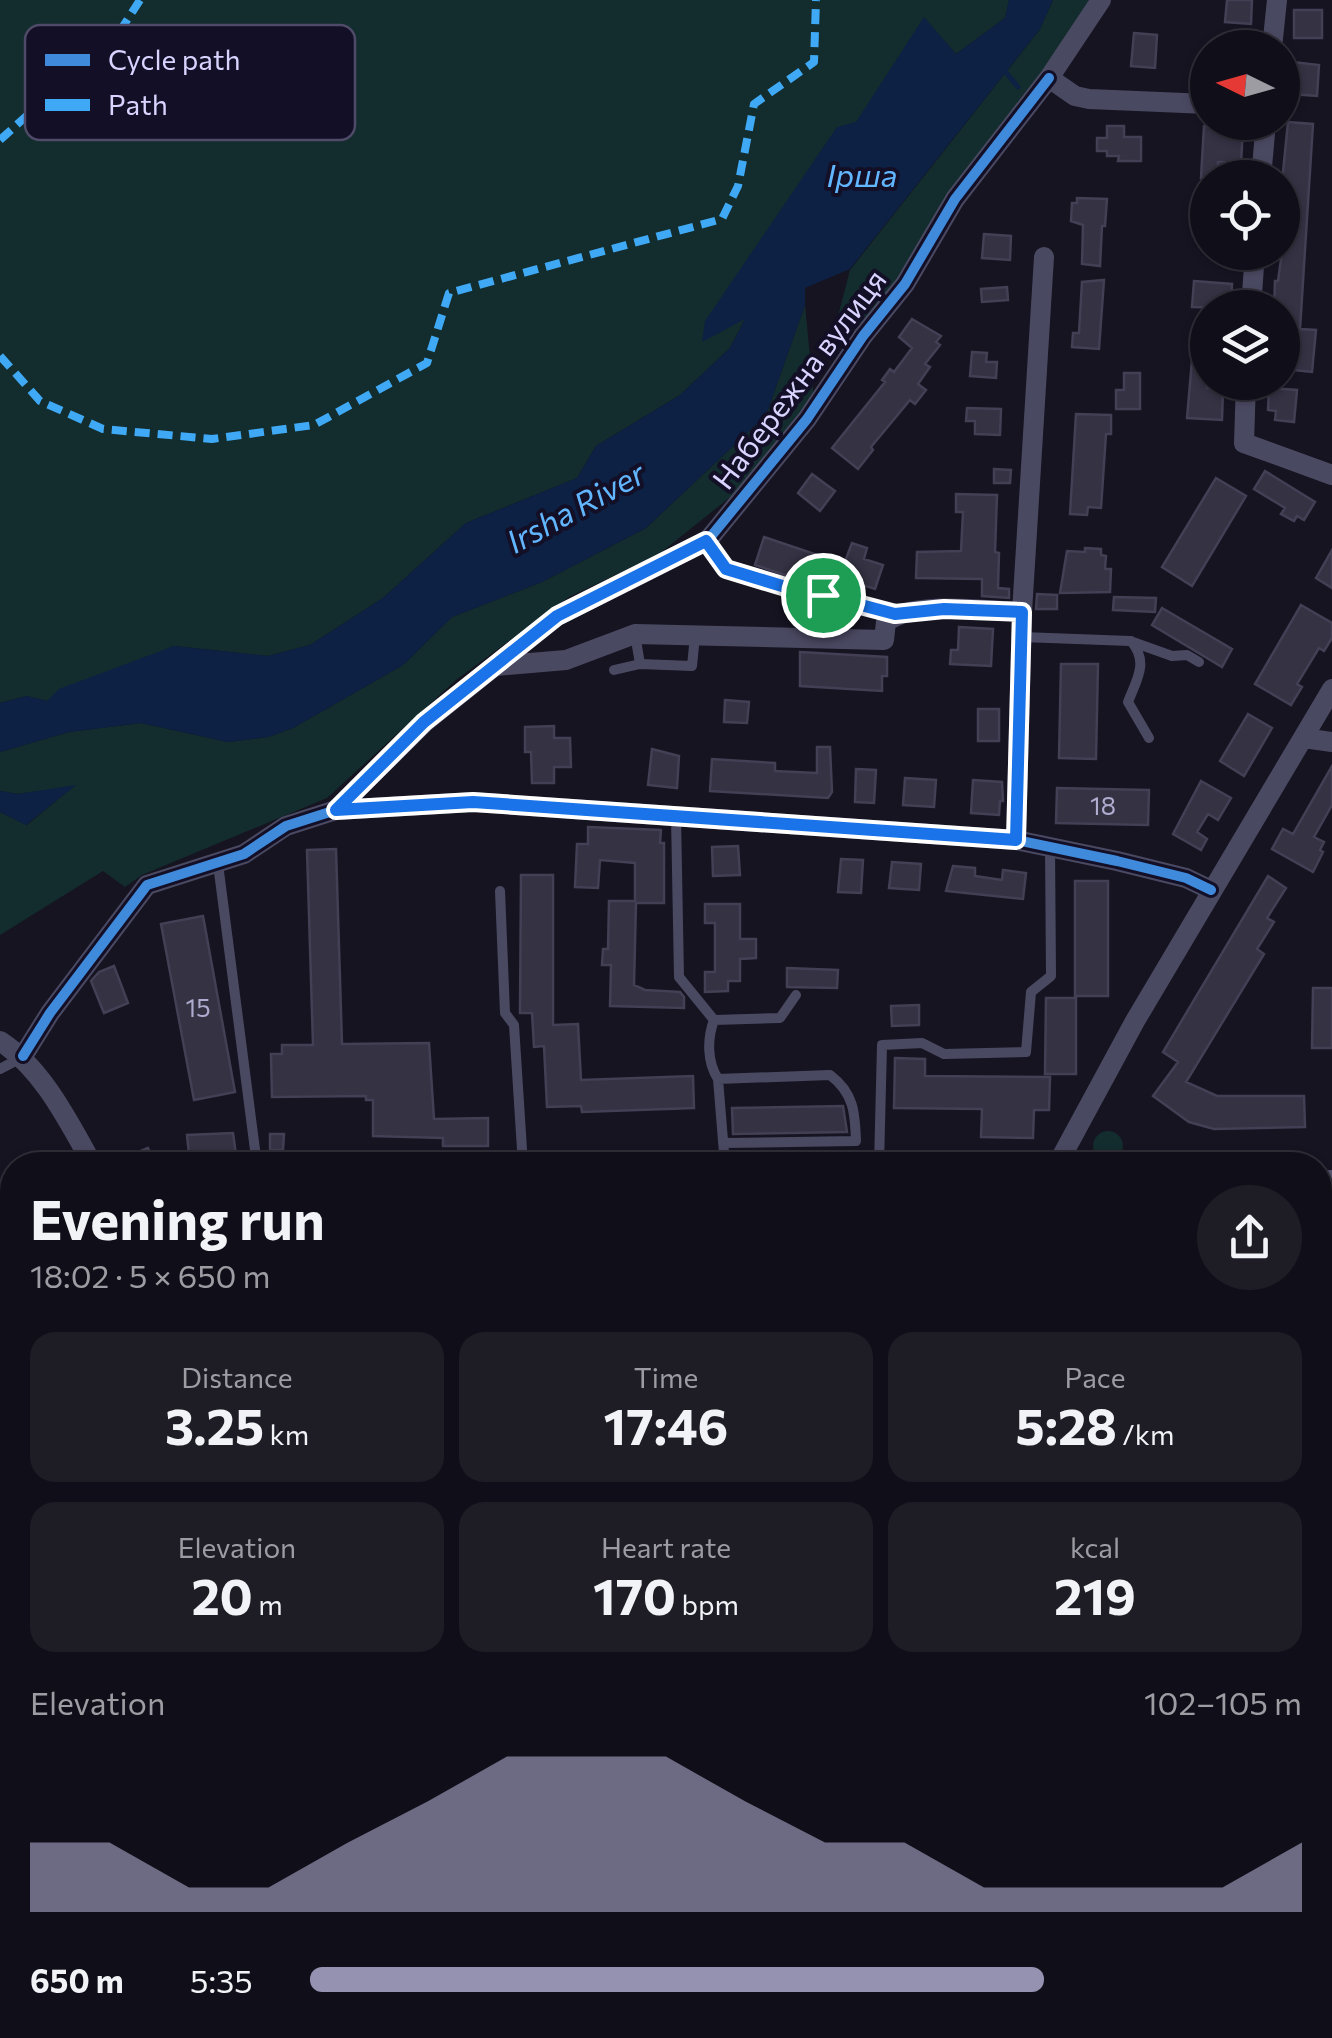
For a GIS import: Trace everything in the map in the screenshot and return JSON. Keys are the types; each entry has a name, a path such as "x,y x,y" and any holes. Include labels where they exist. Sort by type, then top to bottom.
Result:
{"street":[{"name":"Набережна вулиця","path":"336,810 424,722 557,616 706,541 807,419 863,336 906,284 954,199 1049,78 1101,0"},
{"path":"1274,30 1277,0"},
{"path":"1049,78 1075,96 1089,100 1190,103"},
{"path":"1016,840 1022,612 1044,258"},
{"path":"1245,400 1244,443 1332,475"},
{"path":"495,666 566,660 636,634 884,640 886,622 895,614 944,609 1022,612"},
{"path":"1063,1152 1134,1020 1332,689"},
{"path":"1304,738 1332,742"},
{"path":"23,1056 50,1013 147,885 244,854 286,826 336,810 473,802 1016,840 1186,878 1211,890"},
{"path":"0,1041 23,1056 37,1089 83,1152"}],"lane":[{"path":"706,541 726,569 895,614"},
{"path":"636,634 640,664"},
{"path":"614,670 640,664 692,666 695,636"},
{"path":"1022,637 1130,641 1172,656 1187,655 1199,662"},
{"path":"1130,641 1141,654 1142,668 1128,702 1149,738"},
{"path":"676,817 679,976 714,1020"},
{"path":"879,1152 882,1046 922,1043 944,1054 1026,1052 1030,992 1051,976 1050,845"},
{"path":"217,862 255,1152"},
{"path":"500,891 506,1012 514,1025 522,1152"},
{"path":"714,1020 780,1018 796,995"},
{"path":"714,1020 709,1033 711,1068 718,1079 724,1152"},
{"path":"0,1070 23,1056"},
{"path":"718,1079 830,1075 842,1084 855,1107 856,1141 723,1143"},
{"path":"856,1122 880,1122"}],"green space":[{"path":"0,0 1009,0 1005,18 956,54 924,18 874,99 705,321 746,317 730,348 680,395 596,446 577,478 466,523 383,598 310,645 268,656 174,646 47,701 27,696 0,703"},
{"path":"1053,0 1092,0 868,326 837,320 850,270 1040,29"},
{"path":"805,305 814,398 748,483 659,554 569,597 456,680 327,798 142,875 125,887 103,871 0,935 0,812 27,825 74,786 18,794 0,791 0,752 69,732 141,723 228,742 268,737 293,728 403,665 452,617 542,582 646,528 766,415"},
{"path":"1108,1131 1121,1140 1121,1152 1095,1152 1093,1146 1098,1136"}],"water":[{"name":"Ірша","path":"1009,0 1053,0 1040,29 850,269 805,288 805,305 766,415 646,528 542,582 452,617 403,665 293,728 268,737 228,742 141,723 69,732 0,752 0,703 27,696 47,701 59,689 174,646 268,656 310,645 383,598 466,523 577,478 596,446 680,395 730,348 745,319 702,342 705,321 837,127 856,122 924,17 956,54 1005,18"},
{"path":"76,785 26,825 0,812 0,791 18,794"}],"building":[{"path":"1227,0 1252,0 1251,24 1225,22"},
{"path":"1294,10 1322,10 1322,38 1300,38 1300,30 1294,30"},
{"path":"1134,33 1157,35 1155,68 1131,66"},
{"path":"1300,63 1319,65 1317,96 1300,95"},
{"path":"1300,123 1313,124 1300,329 1300,290 1275,290 1280,270 1300,270 1300,160 1284,160 1286,140 1300,140"},
{"path":"1107,126 1124,126 1124,137 1141,137 1141,161 1118,161 1119,156 1097,151 1097,138 1107,138"},
{"path":"1203,140 1242,140 1241,160 1202,160"},
{"path":"1077,198 1107,199 1100,266 1082,264 1083,225 1071,221 1072,203 1077,203"},
{"path":"984,234 1011,236 1010,260 982,258"},
{"path":"1104,280 1099,349 1072,347 1073,333 1079,333 1082,282"},
{"path":"1194,281 1232,284 1232,290 1193,290"},
{"path":"1007,287 1008,300 982,302 981,289"},
{"path":"912,319 941,336 936,342 940,345 925,364 930,367 918,384 926,390 915,404 910,400 858,469 832,448 885,382 882,380 890,369 894,372 912,348 899,337"},
{"path":"1300,329 1316,330 1312,372 1300,371"},
{"path":"972,352 987,353 986,362 997,362 996,378 970,376"},
{"path":"1124,373 1140,373 1140,409 1116,409 1116,390 1124,390"},
{"path":"1190,383 1190,400 1223,400 1222,420 1187,418"},
{"path":"1268,400 1296,400 1294,422 1275,420 1276,411 1268,410"},
{"path":"967,408 1001,409 1000,435 975,434 975,421 966,421"},
{"path":"1076,414 1111,415 1101,508 1088,507 1087,515 1070,514"},
{"path":"994,469 1011,470 1010,483 994,483"},
{"path":"1265,471 1315,502 1304,520 1297,516 1294,521 1281,514 1285,508 1254,489"},
{"path":"812,474 835,491 820,511 798,493"},
{"path":"1216,478 1246,496 1192,586 1162,567"},
{"path":"956,494 997,495 998,588 1009,589 1009,598 982,596 982,579 916,578 917,552 961,551 963,512 956,512"},
{"path":"764,537 844,564 852,543 867,548 864,559 883,565 875,589 819,571 815,585 755,565"},
{"path":"1085,548 1101,549 1101,555 1106,556 1105,569 1111,569 1110,592 1060,593 1067,551 1085,552"},
{"path":"1332,550 1332,588 1316,578"},
{"path":"1037,594 1057,595 1057,609 1036,609"},
{"path":"1114,597 1156,598 1155,612 1113,610"},
{"path":"1301,605 1332,623 1332,638 1324,651 1319,648 1297,684 1302,687 1291,705 1255,684"},
{"path":"1162,608 1232,649 1222,667 1152,625"},
{"path":"959,627 993,629 991,666 950,664 951,650 958,650"},
{"path":"800,652 887,657 882,691 800,686"},
{"path":"1061,664 1098,664 1096,759 1059,758"},
{"path":"725,700 749,702 747,723 724,722"},
{"path":"978,709 999,709 999,741 978,741"},
{"path":"1248,714 1272,728 1244,776 1220,761"},
{"path":"554,726 554,738 570,738 571,767 554,767 554,783 532,783 531,752 525,752 525,727"},
{"path":"817,747 830,747 832,792 828,798 710,791 712,759 775,763 775,771 817,773"},
{"path":"652,749 679,756 677,788 648,785"},
{"path":"1332,766 1332,805 1314,837 1324,842 1313,872 1272,849 1283,829 1293,834"},
{"path":"856,769 876,770 874,803 855,802"},
{"path":"905,778 936,780 934,807 903,805"},
{"path":"973,780 1002,782 999,815 971,813"},
{"path":"1201,781 1231,798 1218,820 1208,814 1197,832 1207,839 1201,850 1173,834"},
{"path":"1057,788 1149,790 1148,825 1056,823"},
{"path":"588,827 661,830 664,903 636,903 634,985 645,990 680,992 684,1008 610,1006 611,965 602,965 603,949 608,949 609,901 635,901 635,863 600,860 598,888 575,887 577,844 588,844"},
{"path":"738,846 740,875 713,876 712,847"},
{"path":"336,849 342,1044 429,1043 434,1119 488,1118 488,1146 443,1146 443,1138 373,1136 373,1100 366,1100 366,1096 272,1097 271,1054 282,1054 282,1045 313,1045 307,850"},
{"path":"841,859 863,860 861,893 838,892"},
{"path":"892,862 921,864 919,890 889,888"},
{"path":"953,866 975,868 975,876 1002,880 1003,870 1026,873 1023,899 946,891"},
{"path":"521,875 553,875 553,1025 578,1024 581,1080 693,1076 694,1108 582,1112 581,1106 547,1107 544,1046 534,1047 532,1013 520,1013"},
{"path":"1268,876 1286,888 1267,918 1274,922 1257,949 1264,954 1186,1082 1217,1096 1304,1096 1305,1127 1214,1129 1189,1122 1153,1096 1178,1062 1163,1052"},
{"path":"1075,881 1108,881 1108,996 1075,996"},
{"path":"705,904 740,904 740,939 756,939 756,958 740,959 740,981 728,981 728,991 705,992 705,972 715,972 715,923 705,923"},
{"path":"203,916 235,1092 194,1100 161,924"},
{"path":"114,966 128,1003 104,1013 91,981 99,972"},
{"path":"787,968 838,970 837,988 787,987"},
{"path":"1313,988 1332,988 1332,1048 1312,1048"},
{"path":"1046,998 1076,998 1076,1074 1045,1074"},
{"path":"919,1005 919,1025 892,1026 891,1006"},
{"path":"895,1058 925,1059 925,1076 1050,1077 1049,1110 1034,1110 1033,1138 981,1137 982,1109 894,1108"},
{"path":"843,1106 847,1132 733,1134 732,1108"},
{"path":"233,1133 236,1152 189,1152 187,1135"},
{"path":"270,1134 284,1134 283,1150 270,1150"}],"waterway":[{"path":"1004,70 1018,87"}],"marked path":[{"path":"124,25 140,0"},
{"path":"0,356 40,401 103,429 212,439 314,425 427,363 449,293 722,219 738,186 754,104 814,62 816,0"},
{"path":"0,140 25,117"}],"cycle path":[{"path":"336,810 425,722 557,616 708,540 807,419 863,336 905,284 955,199 1049,78"},
{"path":"23,1056 50,1013 147,885 244,854 286,826 336,810 473,802 1016,840 1186,878 1211,890"}],"route":[{"path":"706,541 726,569 823,595 895,614 944,609 1022,612 1016,840 473,802 336,810 424,722 557,616 706,541"}],"water label":[{"name":"Irsha River","path":"576,508"}]}
